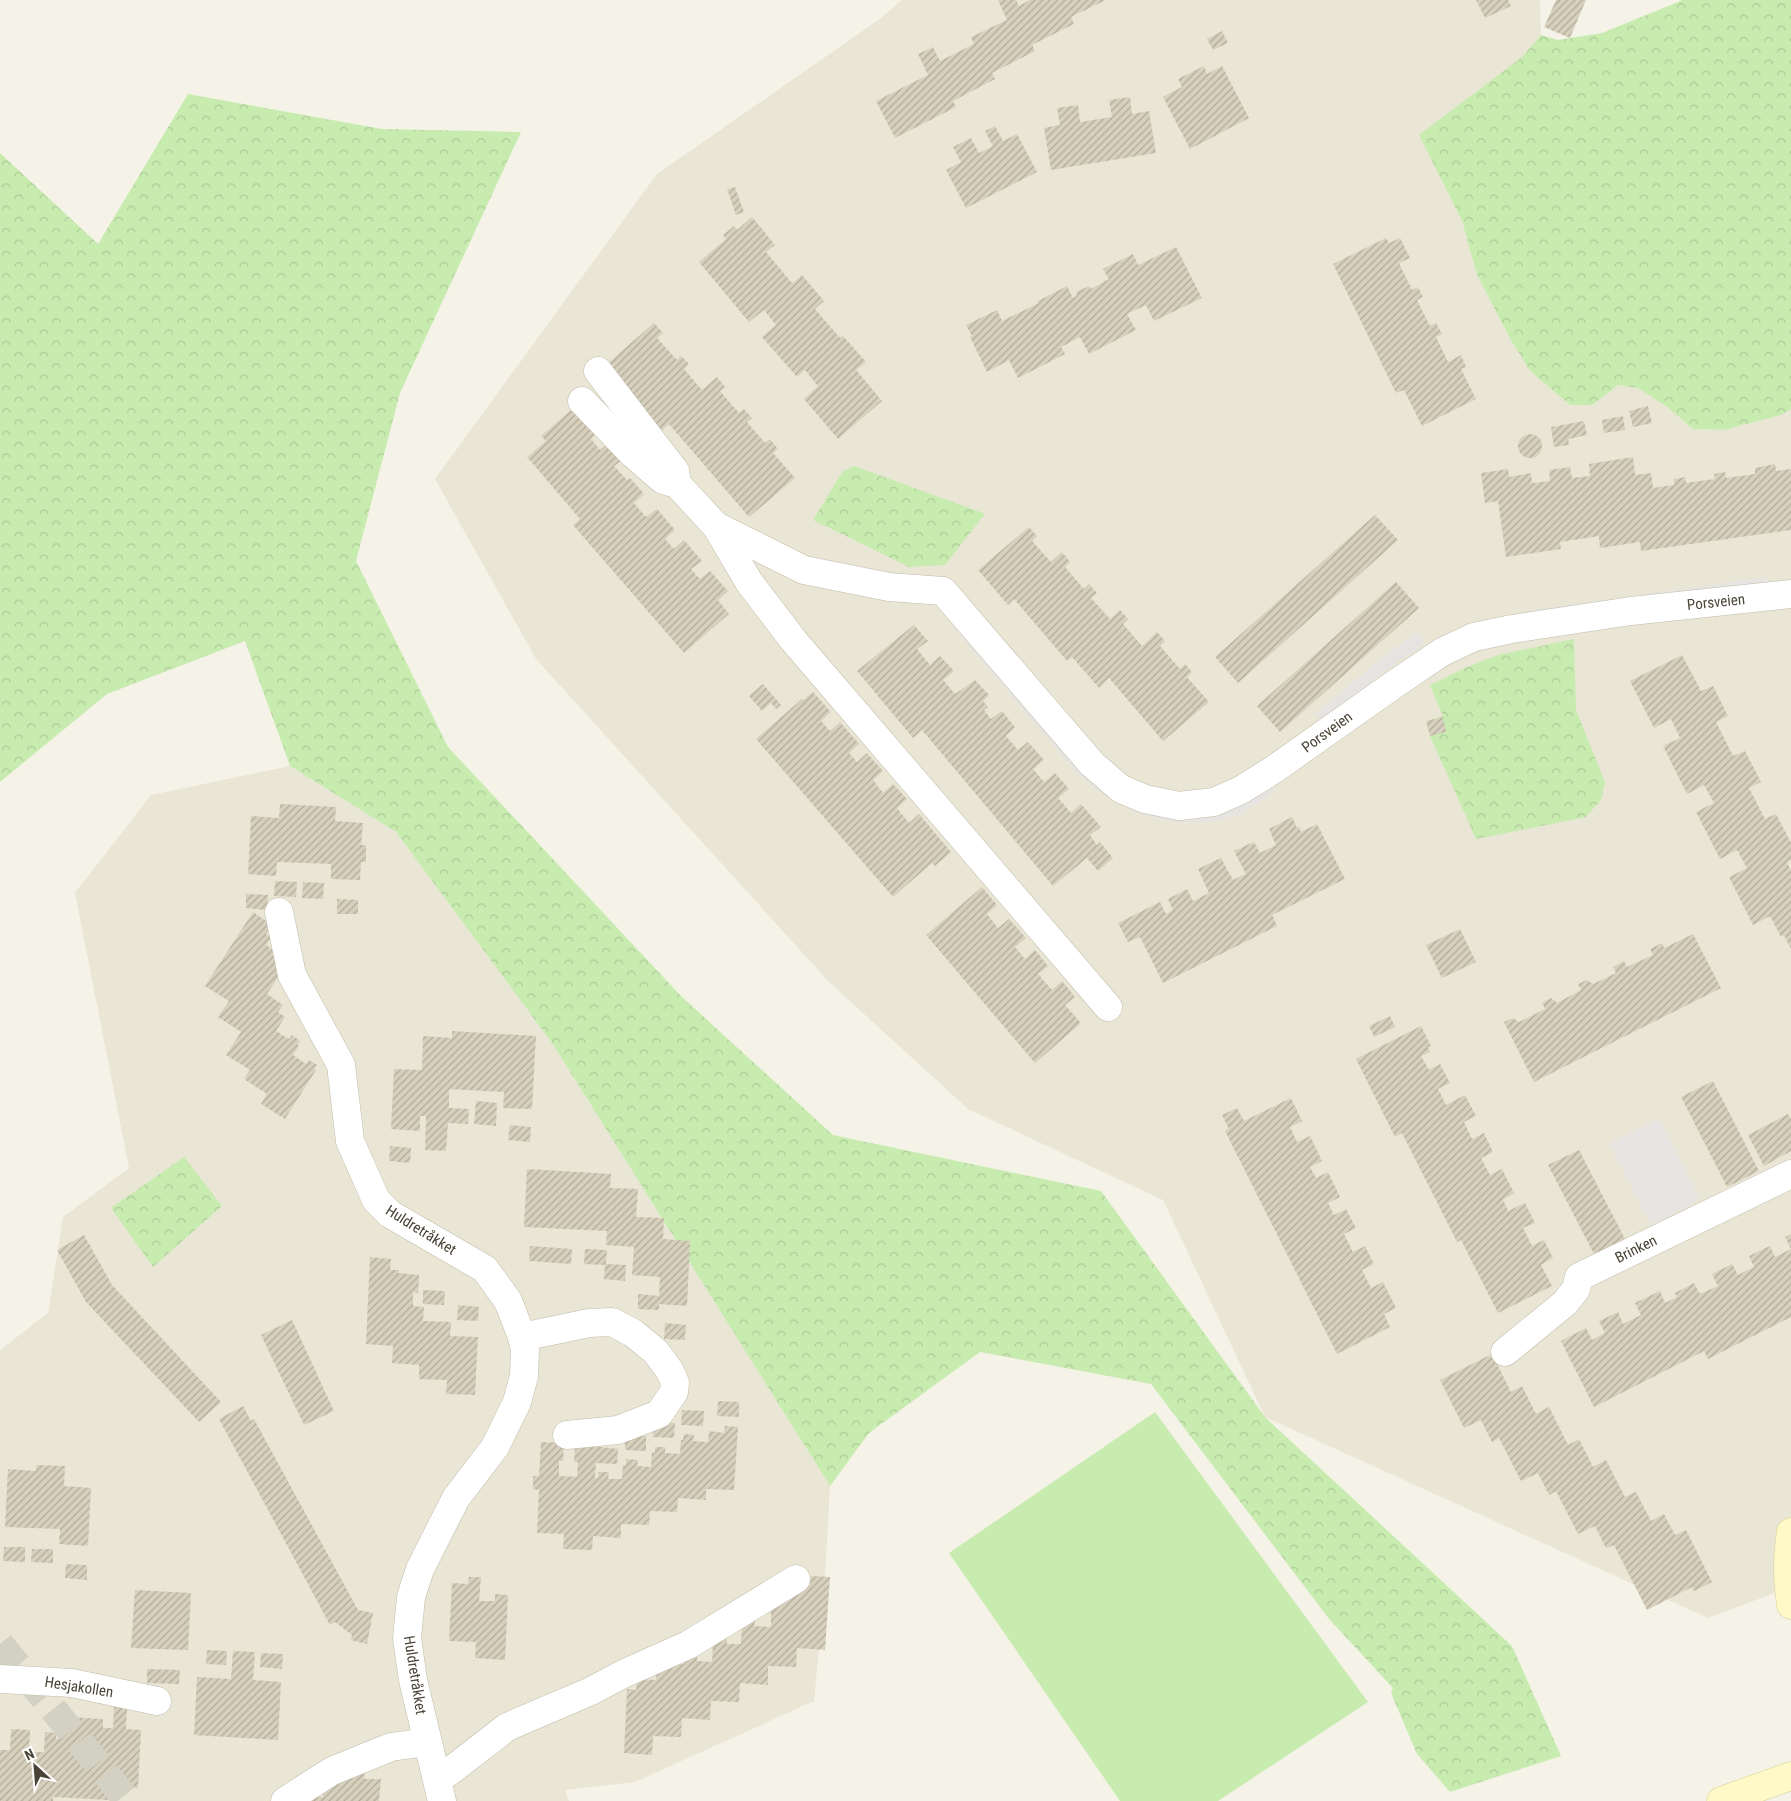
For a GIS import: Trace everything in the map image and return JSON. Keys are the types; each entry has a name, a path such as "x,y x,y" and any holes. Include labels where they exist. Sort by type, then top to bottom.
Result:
{"main road":[{"path":"1791,1532 1787,1558 1791,1605"},
{"path":"1728,1799 1791,1776"}],"street":[{"path":"598,371 675,471 678,484 716,526 749,582 794,641 1108,1007"},
{"path":"582,401 640,461 663,480 678,484"},
{"name":"Porsveien","path":"716,526 804,570 889,587 944,591 1092,764 1121,789 1145,799 1179,806 1214,802 1241,790 1273,770 1442,652 1474,637 1512,629 1631,611 1791,594"},
{"name":"Huldretråkket","path":"280,912 292,975 341,1065 350,1141 376,1200 390,1214 485,1269 508,1301 522,1337 524,1376 517,1402 495,1447 456,1498 420,1569 411,1597 407,1638 413,1680 439,1790"},
{"name":"Brinken","path":"1505,1352 1565,1303 1576,1289 1579,1276 1791,1174"},
{"path":"522,1337 589,1323 612,1322 633,1333 648,1345 670,1370 675,1383 674,1392 659,1414 618,1430 567,1435"},
{"name":"Huldretråkket","path":"439,1790 449,1772 507,1727 591,1691 623,1674 688,1645 796,1579"},
{"name":"Hesjakollen","path":"0,1679 72,1683 157,1701"},
{"path":"285,1801 332,1771 391,1748 427,1742"}],"shaded area":[{"path":"902,0 1540,0 1541,35 1522,57 1484,87 1441,180 1462,221 1477,275 1512,342 1530,371 1570,405 1592,405 1618,385 1638,388 1667,407 1693,429 1724,430 1781,415 1791,409 1791,1587 1708,1618 1265,1417 1163,1200 968,1109 829,982 536,659 435,479 657,174 881,18"},
{"path":"1766,577 1768,585 1535,621 1533,610"},
{"path":"961,616 1149,804 1268,783 1274,791 1244,813 1211,822 1184,823 1162,820 1140,814 1113,801 1075,771 951,625"},
{"path":"1419,632 1425,644 1397,662 1322,723 1315,714 1389,652"},
{"path":"290,766 396,832 552,1043 830,1486 824,1596 814,1701 635,1782 565,1790 569,1801 0,1801 0,1350 48,1313 63,1217 129,1168 75,893 151,795"},
{"path":"1659,1119 1701,1199 1651,1225 1609,1144"}],"green space":[{"path":"1683,0 1791,0 1791,409 1781,415 1724,430 1693,429 1667,407 1638,388 1618,385 1592,405 1570,405 1530,371 1512,342 1477,275 1462,221 1419,135 1522,57 1541,35 1558,40 1602,33"},
{"path":"188,94 382,129 521,132 400,393 356,561 448,747 681,996 833,1135 1101,1191 1265,1417 1512,1646 1561,1756 1450,1792 1417,1754 1391,1693 1393,1688 1329,1619 1151,1384 980,1352 869,1433 830,1486 552,1043 396,832 290,766 245,641 107,694 0,782 0,153 98,244"},
{"path":"854,466 983,513 984,515 945,565 909,567 813,520 842,472"},
{"path":"1574,639 1576,710 1605,782 1601,800 1586,817 1476,839 1430,736 1427,721 1443,716 1430,685 1498,655"},
{"path":"184,1157 222,1206 153,1267 111,1208"},
{"path":"1155,1412 1368,1702 1218,1801 1120,1801 949,1553"}],"building":[{"path":"998,0 1016,0 1019,6 1030,0 1106,0 1071,17 1074,24 1032,45 1035,51 992,73 995,79 953,101 956,107 895,138 876,101 928,75 918,54 933,47 940,61 974,44 971,37 1007,20"},
{"path":"1476,0 1508,0 1511,6 1485,18"},
{"path":"1556,0 1586,0 1570,38 1544,27"},
{"path":"1222,31 1228,43 1213,50 1207,39"},
{"path":"1204,66 1207,74 1222,66 1249,118 1190,149 1163,97 1182,87 1178,79"},
{"path":"1130,97 1132,114 1149,111 1156,153 1051,170 1044,128 1060,125 1057,108 1078,105 1080,122 1112,117 1109,100"},
{"path":"995,126 1003,141 1017,134 1037,172 966,208 946,170 961,162 953,147 971,138 979,153 993,146 985,131"},
{"path":"735,187 744,212 736,215 727,189"},
{"path":"752,217 775,245 766,252 791,282 793,283 802,275 824,301 815,309 840,338 843,336 866,362 856,370 882,401 838,439 804,399 818,386 805,370 797,377 762,337 776,325 764,310 749,322 699,262 726,239 723,235 734,226 737,230"},
{"path":"1386,238 1389,243 1400,238 1410,258 1399,263 1412,290 1418,287 1423,297 1417,300 1430,326 1436,323 1442,334 1436,337 1448,362 1461,355 1466,367 1461,369 1476,399 1422,426 1404,390 1396,393 1333,264"},
{"path":"1176,247 1202,298 1154,321 1146,305 1127,314 1136,330 1089,354 1080,337 1061,347 1065,354 1018,378 1009,360 987,372 966,325 997,310 1002,321 1039,303 1038,301 1067,286 1073,298 1077,295 1076,292 1089,286 1091,289 1109,279 1103,269 1133,254 1138,265"},
{"path":"654,323 663,333 657,338 677,360 681,356 689,364 684,369 702,390 717,377 725,387 720,391 739,413 744,409 752,418 747,422 765,443 770,439 778,449 773,453 795,478 749,517 669,424 660,432 600,370"},
{"path":"577,405 601,430 591,439 600,450 611,441 625,458 614,466 627,480 630,478 644,494 634,503 646,517 657,509 675,530 665,539 674,549 684,540 702,561 691,569 700,579 710,571 728,591 718,600 729,614 684,653 573,525 580,519 527,457 546,441 541,436"},
{"path":"1648,406 1652,423 1633,427 1629,411"},
{"path":"1623,416 1625,430 1604,433 1602,420"},
{"path":"1584,421 1587,435 1568,439 1569,445 1554,447 1551,427"},
{"path":"1530,434 1535,435 1541,441 1541,451 1535,457 1530,458 1525,457 1519,451 1518,446 1519,441 1525,435"},
{"path":"1633,457 1635,475 1651,473 1653,488 1674,485 1674,479 1685,477 1686,483 1715,479 1714,474 1725,472 1726,478 1755,474 1755,468 1775,464 1776,471 1791,469 1791,530 1641,551 1640,542 1600,548 1599,536 1560,542 1561,549 1506,557 1498,501 1485,503 1481,473 1508,469 1509,477 1531,473 1532,483 1550,481 1549,470 1570,467 1572,478 1590,476 1589,464"},
{"path":"1375,515 1398,540 1238,683 1215,657"},
{"path":"1029,527 1037,536 1032,541 1051,562 1062,552 1070,562 1065,567 1084,589 1089,584 1097,593 1091,598 1110,619 1120,610 1128,619 1123,624 1142,646 1157,632 1165,641 1160,646 1180,669 1185,664 1192,672 1187,677 1209,702 1163,741 1109,678 1099,688 1072,657 1067,661 1014,599 1008,605 978,570"},
{"path":"1396,582 1419,608 1280,732 1257,706"},
{"path":"914,625 928,641 917,649 930,665 940,656 954,671 943,680 955,694 975,680 989,695 983,701 988,707 984,710 991,719 1002,711 1015,727 1006,736 1018,750 1028,742 1044,760 1033,769 1044,782 1055,773 1069,789 1058,798 1071,813 1081,804 1101,827 1090,835 1097,845 1100,842 1113,858 1098,871 1087,858 1053,886 922,730 913,738 857,671"},
{"path":"1682,655 1701,691 1713,686 1728,716 1716,722 1733,756 1745,751 1761,782 1749,788 1765,819 1776,814 1791,843 1791,860 1787,862 1791,871 1791,949 1784,935 1781,937 1770,916 1753,925 1729,877 1747,868 1737,850 1720,859 1696,812 1714,803 1704,785 1687,794 1663,746 1680,738 1671,719 1654,728 1630,681"},
{"path":"763,684 781,705 776,709 771,703 762,711 749,696"},
{"path":"813,692 831,712 821,721 830,731 840,722 859,744 849,753 857,762 867,753 883,771 873,780 883,793 893,784 907,799 897,808 909,823 919,814 951,852 935,866 932,863 893,897 756,739 802,699"},
{"path":"1443,717 1446,732 1430,736 1426,721"},
{"path":"280,804 336,807 335,821 363,823 361,845 366,845 366,862 361,862 360,880 331,879 331,864 277,862 276,876 248,874 251,816 279,818"},
{"path":"1292,817 1301,832 1317,824 1345,879 1272,915 1277,926 1163,983 1140,937 1128,942 1118,923 1160,902 1166,914 1173,910 1168,899 1187,889 1193,901 1209,893 1198,869 1221,858 1233,880 1246,874 1234,851 1254,842 1260,853 1276,845 1269,829"},
{"path":"275,881 297,882 296,897 274,896"},
{"path":"303,882 324,883 323,899 302,898"},
{"path":"982,887 997,905 987,914 998,928 1009,919 1026,938 1015,947 1025,959 1035,950 1048,966 1038,974 1052,990 1062,981 1075,997 1065,1005 1081,1023 1035,1063 926,935"},
{"path":"246,894 268,895 267,910 246,908"},
{"path":"337,899 358,900 358,914 337,914"},
{"path":"253,912 272,925 266,934 271,937 266,945 283,956 282,971 267,994 283,1005 278,1012 285,1017 276,1031 289,1039 292,1035 300,1041 293,1055 306,1064 309,1060 317,1065 314,1069 316,1070 285,1119 261,1104 267,1094 244,1079 250,1070 226,1055 241,1032 218,1017 229,1001 205,986"},
{"path":"1460,929 1476,962 1442,978 1426,945"},
{"path":"1693,934 1721,988 1534,1082 1504,1022 1513,1018 1519,1022 1545,1009 1542,1003 1551,998 1557,1003 1581,990 1578,984 1587,980 1593,984 1616,973 1613,967 1624,961 1627,967 1653,955 1650,949 1662,943 1664,948"},
{"path":"1390,1016 1395,1027 1374,1037 1369,1026"},
{"path":"1421,1026 1431,1046 1428,1047 1430,1052 1421,1056 1429,1070 1440,1064 1450,1083 1438,1089 1446,1105 1465,1095 1476,1116 1464,1122 1472,1139 1484,1133 1493,1152 1481,1158 1490,1175 1502,1169 1514,1193 1503,1200 1508,1211 1525,1203 1535,1223 1523,1228 1532,1246 1544,1240 1553,1258 1541,1265 1552,1286 1498,1313 1461,1240 1457,1242 1402,1133 1395,1137 1356,1059"},
{"path":"452,1031 536,1036 532,1109 503,1108 504,1092 449,1089 449,1108 469,1109 468,1124 448,1123 446,1151 425,1150 426,1116 420,1116 420,1131 391,1129 394,1069 422,1070 423,1036 452,1038"},
{"path":"1713,1081 1759,1171 1727,1187 1681,1097"},
{"path":"1291,1098 1302,1121 1290,1127 1297,1142 1310,1136 1322,1161 1310,1167 1316,1178 1328,1172 1340,1197 1328,1203 1334,1215 1346,1209 1356,1228 1344,1234 1353,1252 1365,1246 1374,1264 1362,1270 1371,1288 1383,1282 1396,1308 1384,1314 1390,1327 1337,1354 1225,1131 1229,1129 1222,1115 1237,1108 1244,1121"},
{"path":"476,1101 497,1103 496,1126 474,1124"},
{"path":"1788,1114 1791,1119 1791,1151 1764,1166 1748,1135"},
{"path":"510,1125 531,1127 530,1142 508,1140"},
{"path":"390,1146 411,1148 410,1163 389,1161"},
{"path":"1579,1150 1625,1239 1594,1254 1548,1165"},
{"path":"527,1169 611,1174 610,1188 638,1189 636,1217 664,1218 663,1239 690,1241 687,1306 659,1304 659,1310 638,1309 638,1294 659,1296 660,1277 632,1275 634,1247 606,1245 607,1231 524,1227"},
{"path":"1791,1234 1791,1249 1785,1237"},
{"path":"84,1235 112,1285 221,1402 199,1422 86,1302 57,1250"},
{"path":"530,1246 572,1249 571,1264 529,1261"},
{"path":"1770,1246 1775,1257 1791,1249 1791,1317 1708,1359 1704,1351 1594,1407 1561,1341 1586,1328 1592,1340 1605,1333 1599,1321 1618,1312 1623,1324 1641,1315 1635,1303 1660,1291 1665,1303 1677,1297 1675,1293 1694,1283 1700,1294 1718,1286 1712,1274 1732,1264 1738,1275 1754,1267 1749,1256"},
{"path":"585,1249 607,1250 606,1264 626,1265 625,1281 604,1279 605,1265 584,1264"},
{"path":"370,1257 391,1259 390,1270 399,1270 398,1273 419,1275 418,1293 413,1292 413,1306 424,1307 423,1321 451,1322 450,1336 478,1337 475,1395 446,1394 447,1380 419,1379 419,1365 392,1363 393,1346 366,1344"},
{"path":"423,1290 445,1291 444,1305 423,1304"},
{"path":"458,1305 479,1307 478,1321 457,1320"},
{"path":"292,1320 334,1411 304,1425 261,1335"},
{"path":"665,1323 686,1325 685,1340 664,1339"},
{"path":"1492,1354 1511,1392 1522,1386 1536,1414 1549,1407 1568,1445 1579,1439 1593,1467 1606,1460 1625,1497 1636,1492 1651,1521 1664,1514 1675,1535 1686,1530 1712,1582 1694,1591 1692,1587 1647,1610 1614,1545 1606,1548 1595,1526 1578,1534 1556,1491 1549,1495 1538,1473 1521,1481 1499,1438 1492,1442 1481,1420 1464,1428 1440,1380"},
{"path":"718,1401 739,1402 739,1417 717,1416"},
{"path":"243,1406 251,1421 254,1419 358,1610 373,1613 367,1644 351,1640 352,1635 335,1622 330,1625 219,1419"},
{"path":"682,1410 704,1411 703,1426 681,1425"},
{"path":"654,1422 675,1423 674,1438 653,1437"},
{"path":"725,1426 738,1427 734,1490 706,1489 706,1500 678,1498 677,1512 650,1511 649,1525 621,1524 621,1538 593,1536 592,1550 563,1549 564,1534 537,1533 539,1490 533,1489 533,1476 539,1476 541,1442 564,1443 563,1461 559,1461 559,1476 577,1477 578,1462 574,1462 575,1444 618,1449 617,1464 596,1463 595,1478 598,1478 598,1472 609,1472 608,1479 622,1479 623,1465 626,1465 626,1459 638,1460 637,1466 651,1467 652,1452 655,1453 655,1447 665,1447 665,1453 680,1454 681,1440 683,1440 684,1434 694,1435 693,1441 708,1442 709,1431 724,1433"},
{"path":"625,1435 646,1436 646,1451 625,1450"},
{"path":"36,1465 65,1466 64,1486 91,1488 88,1546 59,1544 60,1529 5,1527 8,1469 36,1471"},
{"path":"4,1547 25,1547 25,1562 3,1561"},
{"path":"32,1549 53,1549 53,1563 31,1562"},
{"path":"66,1564 87,1565 87,1580 65,1578"},
{"path":"811,1576 830,1577 825,1650 797,1648 796,1667 768,1666 768,1685 740,1683 739,1702 711,1701 710,1720 682,1718 681,1737 653,1736 652,1755 624,1753 627,1689 636,1690 637,1679 656,1680 657,1666 666,1663 684,1664 685,1660 688,1661 688,1655 697,1656 697,1661 712,1662 713,1643 716,1638 727,1638 727,1644 741,1644 742,1625 746,1621 755,1621 754,1626 771,1627 771,1600 782,1593 799,1593 801,1584 810,1585"},
{"path":"469,1577 481,1577 479,1601 495,1601 495,1594 508,1595 505,1660 475,1658 476,1642 449,1641 452,1583 468,1584"},
{"path":"135,1590 191,1593 188,1650 131,1648"},
{"path":"207,1650 227,1651 226,1665 206,1664"},
{"path":"233,1651 255,1652 253,1680 281,1682 278,1740 194,1735 197,1677 231,1679"},
{"path":"261,1653 283,1654 282,1669 260,1667"},
{"path":"147,1669 180,1670 179,1684 147,1683"},
{"path":"114,1707 127,1708 126,1729 141,1730 138,1788 110,1786 109,1800 53,1797 53,1801 0,1801 0,1750 10,1750 11,1729 30,1730 29,1752 44,1752 45,1732 56,1733 56,1739 58,1739 59,1725 70,1726 71,1717 103,1719 103,1728 113,1728"},
{"path":"355,1772 365,1773 364,1779 381,1779 379,1801 304,1801 305,1796 323,1797 323,1784 333,1776 355,1778"}],"tunnel":[{"path":"0,1644 128,1801"}]}
